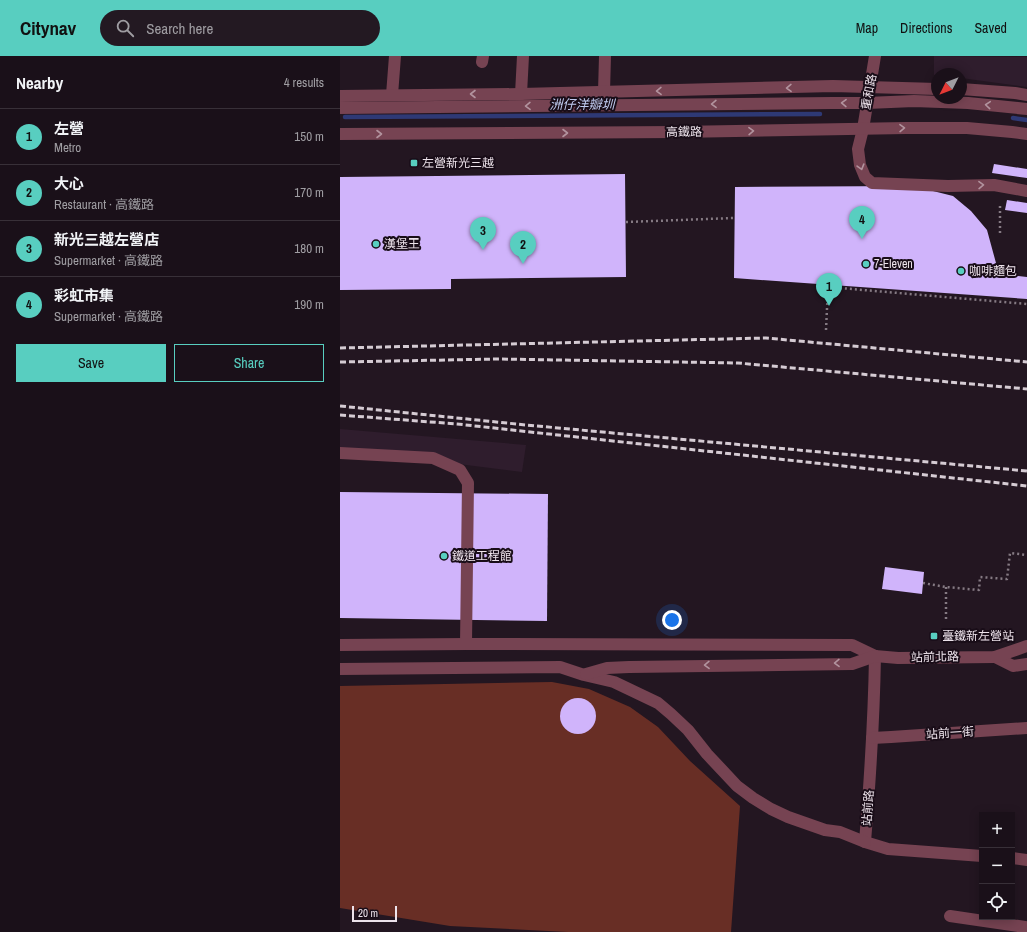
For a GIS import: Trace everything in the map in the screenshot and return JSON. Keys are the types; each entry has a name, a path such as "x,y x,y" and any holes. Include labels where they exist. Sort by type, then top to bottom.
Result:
{"street":[{"path":"392,95 395,56"},
{"path":"521,94 523,56"},
{"path":"604,92 605,56"},
{"name":"重和路","path":"876,56 858,150 860,165 865,177 872,183 948,186 994,185 1027,190"},
{"path":"340,96 521,94 833,86 931,89"},
{"path":"967,89 1027,95"},
{"path":"340,108 866,103 914,101 968,103 1027,109"},
{"name":"高鐵路","path":"340,134 670,132 906,128 967,128 1027,134"},
{"path":"340,453 433,458 460,470 468,483 466,644"},
{"path":"340,645 852,645 874,656"},
{"name":"站前北路","path":"874,656 898,658 995,657 1027,646"},
{"path":"584,675 608,668 629,667 852,664 874,656"},
{"name":"站前路","path":"874,656 872,738 865,842 888,849 979,856"},
{"name":"站前北路","path":"995,657 1013,666 1027,664"},
{"path":"340,669 560,667 584,675 614,682 658,703 688,730 707,754 737,786 753,798 788,817 825,830 840,832 865,842"},
{"name":"站前一街","path":"872,738 1027,728"},
{"path":"1015,858 1027,860"},
{"path":"950,916 1025,927 1027,929"}],"path":[{"path":"1000,206 1000,235"},
{"path":"626,222 734,218"},
{"path":"826,330 828,287 1027,304"},
{"path":"923,583 979,590 980,577 1007,579 1010,553 1027,555"},
{"path":"946,587 946,620"}],"shaded area":[{"path":"934,56 1027,57 1027,87 967,79 967,68 934,68"},
{"path":"340,429 526,445 522,472 340,449"},
{"path":"552,682 589,689 630,707 658,727 690,761 740,806 731,932 568,932 450,926 340,908 340,686"}],"building":[{"path":"994,164 1027,169 1027,178 992,173"},
{"path":"625,174 626,277 451,279 451,289 340,290 340,177"},
{"path":"913,186 953,196 971,211 987,230 999,274 1027,277 1027,299 734,278 735,187"},
{"path":"1007,200 1027,203 1027,213 1005,210"},
{"name":"鐵道工程館","path":"340,492 548,494 547,621 340,618"},
{"path":"885,567 924,572 922,594 882,589"},
{"path":"582,698 591,703 595,709 595,723 591,729 582,734 574,734 565,729 561,723 560,712 565,703 571,699"}],"waterway":[{"name":"洲仔洋瓣圳","path":"345,117 820,114"},
{"name":"洲仔洋瓣圳","path":"1013,118 1027,120"}],"railway":[{"path":"340,348 766,338 1027,362"},
{"path":"340,362 499,359 738,363 1027,389"},
{"path":"340,406 526,425 1027,471"},
{"path":"340,415 457,424 1027,486"}],"place":[{"name":"左營新光三越","path":"414,163"},
{"name":"彩虹市集","path":"862,239"},
{"name":"漢堡王","path":"376,244"},
{"name":"新光三越左營店","path":"483,250"},
{"name":"大心","path":"523,264"},
{"name":"7-Eleven","path":"866,264"},
{"name":"咖啡麵包","path":"961,271"},
{"name":"左營","path":"829,306"},
{"name":"鐵道工程館","path":"444,556"},
{"name":"臺鐵新左營站","path":"934,636"}]}
